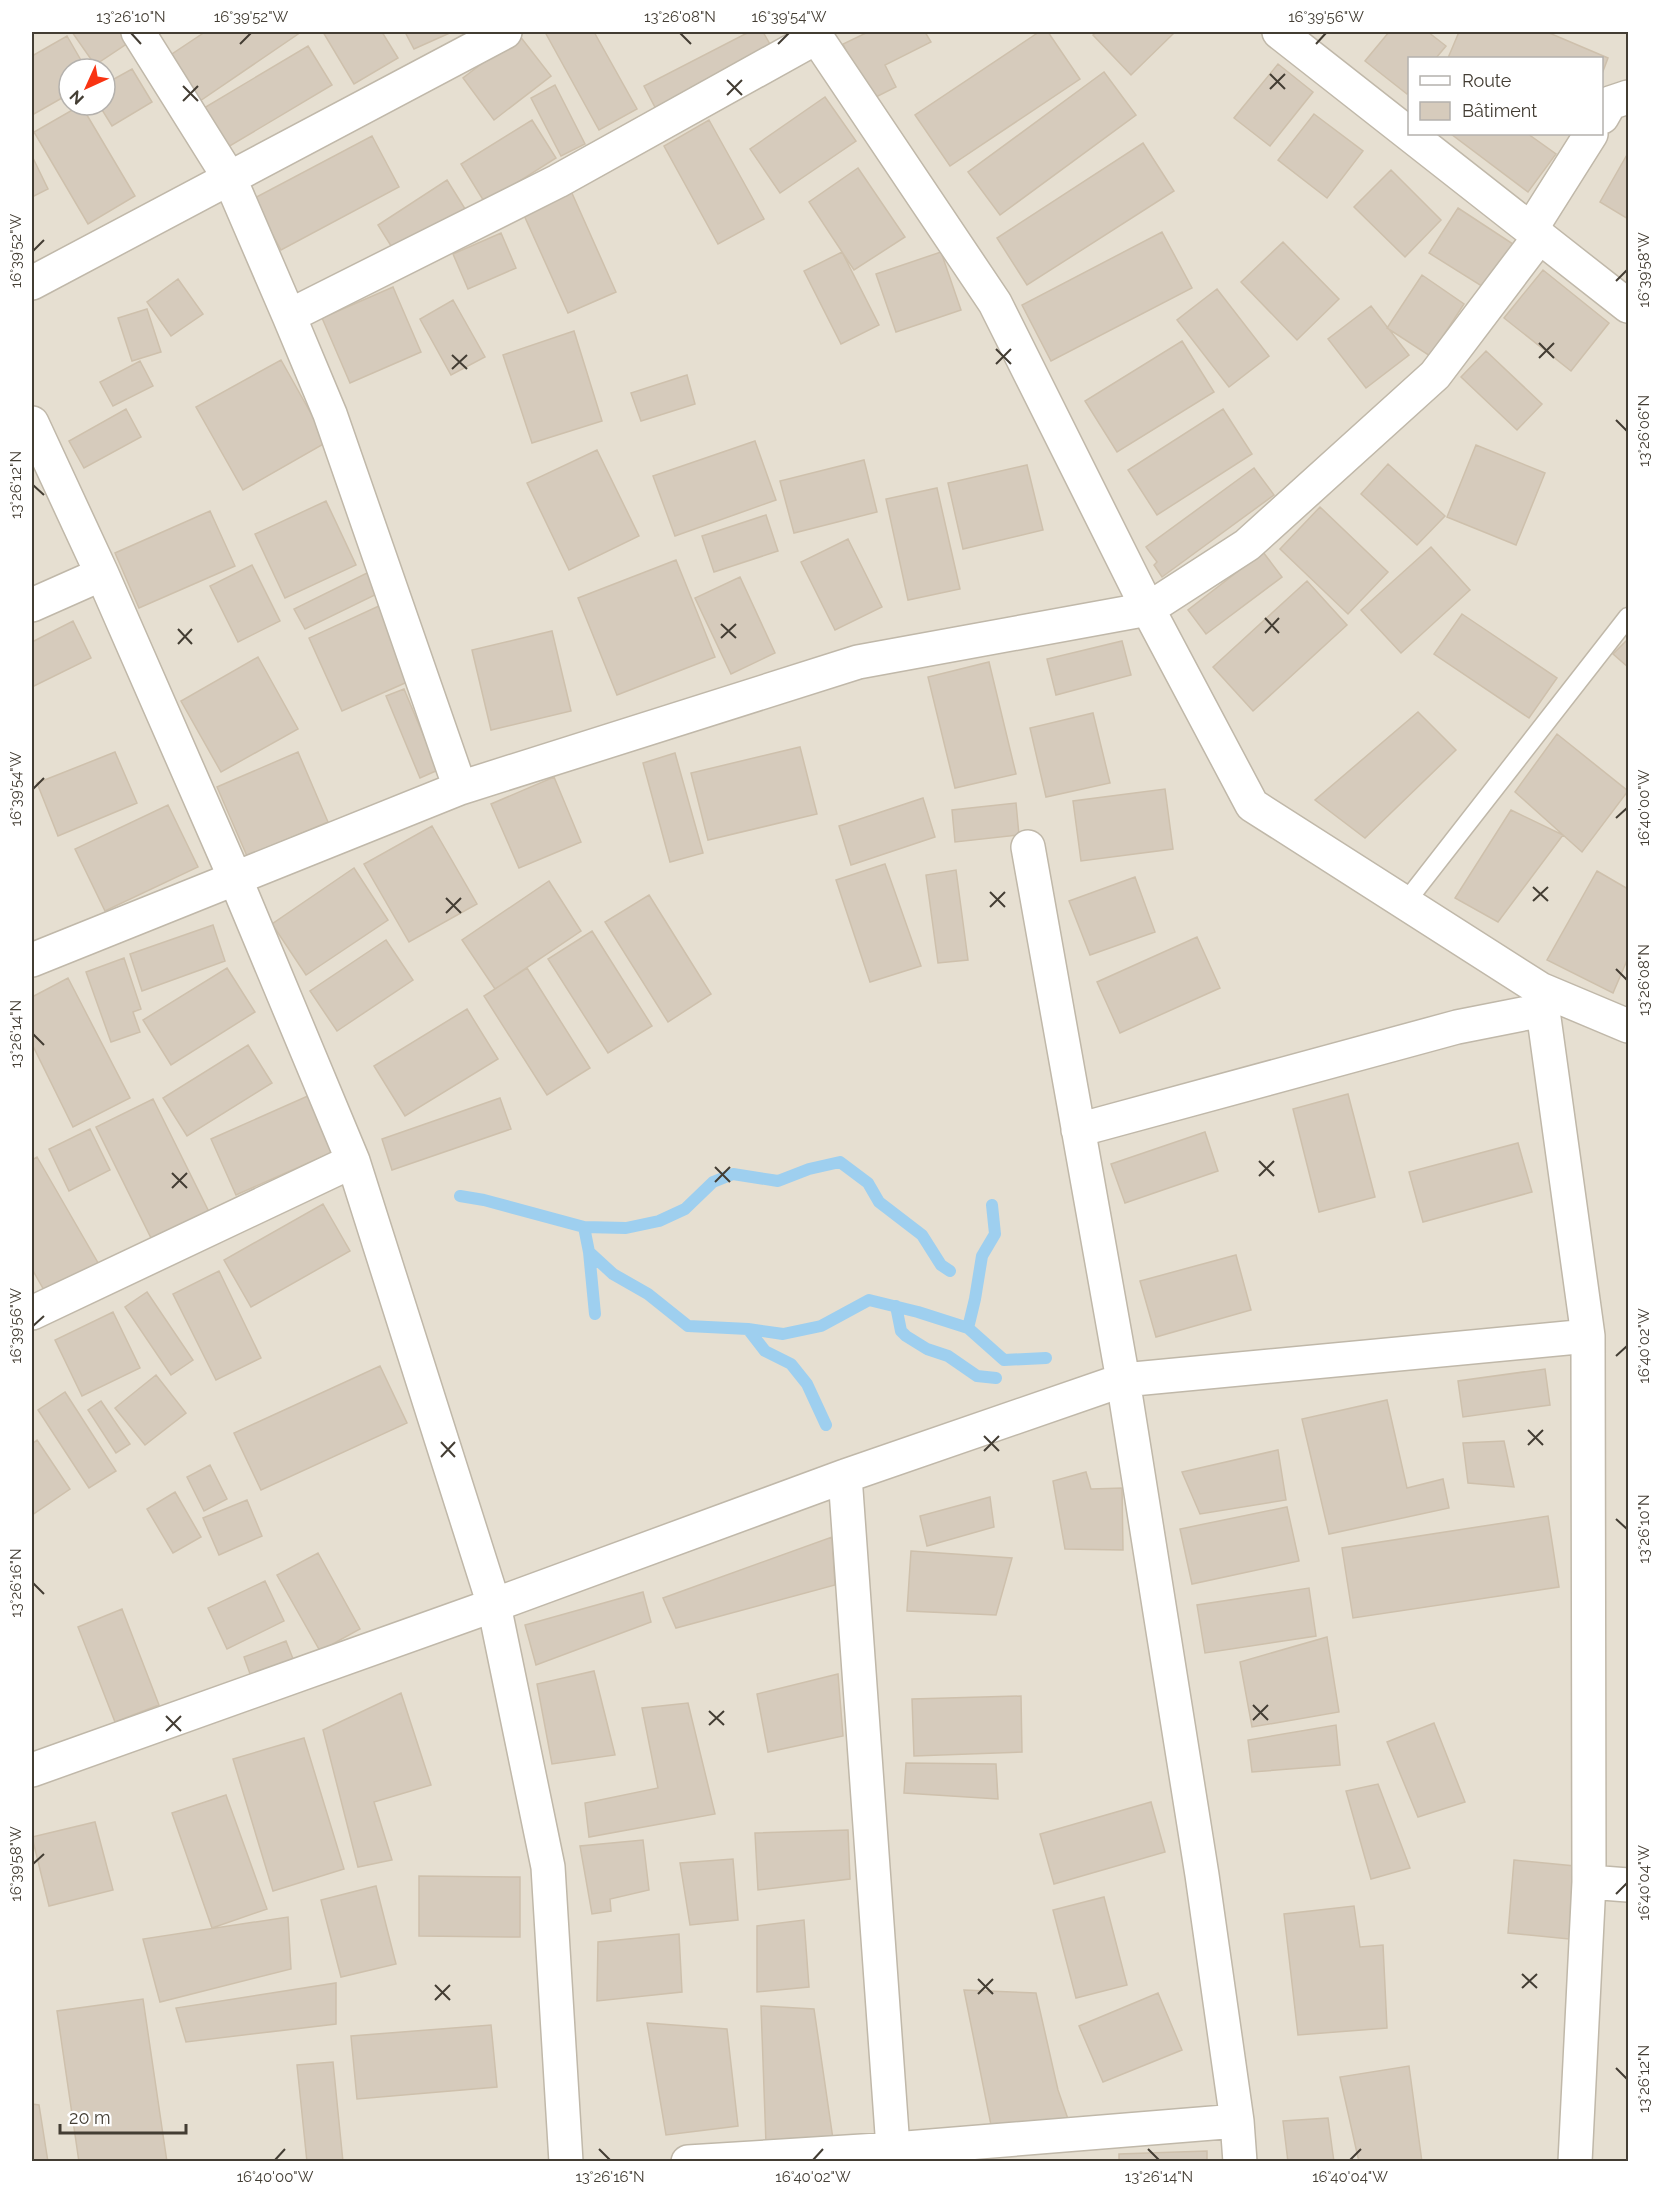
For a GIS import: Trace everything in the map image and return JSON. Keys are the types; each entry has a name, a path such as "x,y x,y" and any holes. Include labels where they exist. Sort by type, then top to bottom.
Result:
{"street":[{"path":"138,32 230,179 330,414 460,788"},
{"path":"32,283 505,32"},
{"path":"1279,32 1408,133"},
{"path":"288,316 558,181 815,34 995,303 1148,609 1252,806 1405,903 1541,1000 1629,1026"},
{"path":"1603,115 1610,103 1629,97"},
{"path":"1411,135 1629,306"},
{"path":"32,960 460,788 858,662 1148,609 1247,545 1435,375 1536,233 1590,135"},
{"path":"32,423 102,574 235,878 353,1161 494,1605 548,1867 566,2162"},
{"path":"32,605 102,574"},
{"path":"1028,847 1123,1380 1202,1875 1237,2121 1240,2162"},
{"path":"1078,1130 1457,1027 1541,1000"},
{"path":"1541,1000 1588,1336 1589,1882 1575,2162"},
{"path":"32,1313 353,1161"},
{"path":"32,1770 494,1605 845,1476 1123,1380 1588,1336"},
{"path":"845,1476 894,2155"},
{"path":"1589,1882 1629,1885"},
{"path":"688,2162 894,2155 1237,2121"}],"lane":[{"path":"1405,903 1629,617"}],"shaded area":[{"path":"32,32 1628,32 1628,2161 32,2161"}],"building":[{"path":"72,32 124,32 131,41 107,57 89,57"},
{"path":"205,32 301,32 197,103 166,58"},
{"path":"323,32 382,32 398,58 354,84"},
{"path":"405,32 452,32 414,49"},
{"path":"545,32 594,32 637,109 599,130"},
{"path":"749,32 763,32 775,53 658,113 644,86"},
{"path":"868,32 925,32 931,42 885,65 896,87 870,100 843,44"},
{"path":"1039,32 1048,32 1080,79 950,166 915,115"},
{"path":"1097,32 1175,32 1131,75 1093,35"},
{"path":"1389,32 1428,32 1446,46 1437,57 1408,57 1407,94 1365,61"},
{"path":"1459,32 1547,32 1608,58 1603,71 1603,57 1448,57"},
{"path":"519,35 551,76 494,120 463,78"},
{"path":"67,36 79,57 57,57 57,101 34,114 32,110 32,56"},
{"path":"308,46 332,85 228,147 204,108"},
{"path":"1278,64 1313,92 1270,146 1234,118"},
{"path":"132,69 152,102 112,126 106,117 117,117 117,77"},
{"path":"1104,72 1136,115 1000,215 968,172"},
{"path":"555,85 585,144 561,156 531,98"},
{"path":"825,97 856,141 780,193 750,149"},
{"path":"1314,114 1363,151 1327,198 1278,160"},
{"path":"60,117 88,117 135,196 88,224 34,132"},
{"path":"532,120 556,158 485,203 461,164"},
{"path":"709,120 764,219 718,244 664,146"},
{"path":"1452,135 1529,135 1556,154 1528,192"},
{"path":"372,136 399,187 281,250 253,199"},
{"path":"1143,143 1174,191 1027,285 997,238"},
{"path":"1628,153 1628,219 1600,202"},
{"path":"32,156 48,189 32,197"},
{"path":"858,168 905,237 854,270 809,202"},
{"path":"1391,170 1441,220 1405,257 1354,207"},
{"path":"447,180 467,212 398,257 378,225"},
{"path":"571,191 616,292 568,313 523,213"},
{"path":"1458,208 1516,246 1488,290 1429,253"},
{"path":"1162,232 1192,288 1051,361 1022,305"},
{"path":"501,233 516,268 468,289 453,254"},
{"path":"1283,242 1339,299 1297,340 1241,282"},
{"path":"842,252 879,325 841,344 804,271"},
{"path":"941,252 961,310 896,332 876,274"},
{"path":"1543,270 1609,323 1571,371 1504,318"},
{"path":"1422,275 1464,304 1430,356 1387,328"},
{"path":"178,279 203,314 171,336 147,302"},
{"path":"393,287 421,352 350,383 322,318"},
{"path":"1217,289 1269,356 1229,387 1177,320"},
{"path":"453,300 485,357 451,375 420,319"},
{"path":"1371,306 1409,355 1366,388 1328,339"},
{"path":"147,309 161,352 132,361 118,318"},
{"path":"574,331 602,421 532,443 503,355"},
{"path":"1182,341 1214,392 1117,452 1085,401"},
{"path":"1486,351 1542,404 1517,430 1461,377"},
{"path":"281,360 327,442 243,490 196,407"},
{"path":"140,361 153,386 113,406 100,382"},
{"path":"687,375 695,404 641,421 631,393"},
{"path":"126,409 141,437 84,468 69,441"},
{"path":"1223,409 1252,454 1157,515 1128,470"},
{"path":"755,441 776,500 675,536 653,476"},
{"path":"1476,445 1545,473 1516,545 1447,517"},
{"path":"597,450 639,536 569,570 527,483"},
{"path":"864,460 877,512 794,533 780,481"},
{"path":"1388,464 1445,516 1417,545 1361,494"},
{"path":"1027,465 1043,530 963,549 948,483"},
{"path":"1254,468 1274,495 1162,577 1154,565 1157,562 1146,547"},
{"path":"937,488 960,589 908,600 886,499"},
{"path":"326,501 356,565 285,598 255,534"},
{"path":"1320,507 1388,572 1348,614 1280,549"},
{"path":"210,511 235,566 139,608 115,553"},
{"path":"766,515 778,551 714,572 702,536"},
{"path":"848,539 882,607 835,630 801,562"},
{"path":"1431,547 1470,590 1401,653 1361,610"},
{"path":"1263,552 1282,577 1206,634 1188,610"},
{"path":"676,560 715,657 617,695 578,598"},
{"path":"252,565 280,621 238,642 210,586"},
{"path":"369,572 379,593 305,629 294,609"},
{"path":"740,577 775,653 731,674 695,598"},
{"path":"1307,581 1347,625 1253,711 1213,667"},
{"path":"381,605 414,679 342,711 309,638"},
{"path":"1462,614 1557,678 1529,718 1434,654"},
{"path":"73,621 91,658 32,687 32,642"},
{"path":"552,631 571,711 491,730 472,650"},
{"path":"1628,639 1628,667 1613,654"},
{"path":"1122,641 1131,675 1056,695 1047,659"},
{"path":"258,657 298,729 221,772 181,701"},
{"path":"989,662 1016,774 955,788 928,677"},
{"path":"404,689 438,770 420,778 386,696"},
{"path":"1418,712 1456,750 1365,838 1315,800"},
{"path":"1093,713 1110,783 1046,797 1030,728"},
{"path":"1557,734 1628,791 1582,852 1515,792"},
{"path":"800,747 817,814 708,840 691,773"},
{"path":"115,752 137,803 58,836 37,783"},
{"path":"298,752 328,822 247,856 217,787"},
{"path":"675,753 703,853 670,862 643,763"},
{"path":"554,777 581,842 519,868 491,804"},
{"path":"1165,789 1173,849 1081,861 1073,801"},
{"path":"923,798 935,837 851,865 839,826"},
{"path":"1016,803 1019,835 955,842 952,810"},
{"path":"168,805 198,867 105,911 75,849"},
{"path":"1511,810 1563,835 1498,922 1455,898"},
{"path":"432,826 477,904 409,942 364,864"},
{"path":"885,864 921,966 870,982 836,880"},
{"path":"354,868 388,920 306,975 272,924"},
{"path":"956,870 968,960 938,963 926,875"},
{"path":"1597,871 1628,889 1628,958 1613,993 1547,960"},
{"path":"1135,877 1155,932 1090,955 1069,901"},
{"path":"549,881 581,931 495,989 462,940"},
{"path":"649,895 711,994 668,1022 605,922"},
{"path":"213,925 225,961 142,991 130,954"},
{"path":"592,931 652,1026 608,1053 548,959"},
{"path":"1197,937 1220,988 1120,1033 1097,982"},
{"path":"386,940 413,980 337,1031 310,991"},
{"path":"124,958 141,1009 133,1012 140,1032 111,1042 86,972"},
{"path":"227,968 255,1012 171,1065 143,1020"},
{"path":"527,968 590,1068 547,1095 484,996"},
{"path":"68,978 130,1098 73,1127 32,1044 32,997"},
{"path":"467,1009 498,1059 405,1116 374,1066"},
{"path":"248,1045 272,1083 187,1136 163,1098"},
{"path":"1348,1094 1375,1197 1319,1212 1293,1109"},
{"path":"310,1095 335,1151 236,1195 211,1139"},
{"path":"500,1098 511,1129 392,1170 382,1139"},
{"path":"153,1099 211,1216 154,1244 96,1127"},
{"path":"90,1129 110,1170 69,1191 49,1149"},
{"path":"1205,1132 1218,1171 1125,1203 1111,1164"},
{"path":"1518,1143 1532,1192 1423,1222 1409,1172"},
{"path":"37,1157 101,1268 49,1299 32,1269 32,1160"},
{"path":"323,1204 350,1251 251,1307 224,1260"},
{"path":"1236,1255 1251,1310 1156,1337 1140,1281"},
{"path":"219,1271 261,1358 216,1380 173,1294"},
{"path":"147,1292 193,1360 171,1375 125,1307"},
{"path":"113,1312 140,1368 82,1396 55,1340"},
{"path":"380,1366 407,1423 261,1490 234,1433"},
{"path":"1545,1369 1550,1405 1463,1417 1458,1381"},
{"path":"156,1375 186,1413 145,1445 115,1408"},
{"path":"65,1392 116,1471 89,1488 38,1410"},
{"path":"1387,1400 1407,1488 1443,1479 1449,1508 1329,1534 1302,1419"},
{"path":"101,1401 130,1444 116,1453 88,1410"},
{"path":"37,1440 70,1489 32,1515 32,1444"},
{"path":"1504,1441 1514,1487 1468,1483 1463,1443"},
{"path":"1278,1450 1286,1500 1200,1514 1182,1472"},
{"path":"210,1465 227,1499 204,1511 187,1477"},
{"path":"1086,1472 1091,1489 1122,1488 1123,1550 1065,1549 1053,1481"},
{"path":"175,1492 201,1537 173,1553 147,1509"},
{"path":"990,1497 994,1527 927,1546 920,1516"},
{"path":"247,1500 262,1536 219,1555 203,1518"},
{"path":"1287,1507 1299,1561 1192,1584 1180,1529"},
{"path":"1548,1516 1559,1587 1353,1618 1342,1548"},
{"path":"832,1537 835,1585 676,1628 663,1598"},
{"path":"911,1551 1012,1558 996,1615 907,1611"},
{"path":"318,1553 360,1629 320,1651 277,1575"},
{"path":"265,1581 284,1621 227,1649 208,1608"},
{"path":"1309,1588 1316,1636 1205,1653 1197,1605"},
{"path":"643,1592 651,1622 536,1665 525,1625"},
{"path":"122,1609 159,1705 115,1722 78,1627"},
{"path":"1327,1637 1339,1712 1252,1727 1240,1662"},
{"path":"286,1641 297,1669 254,1685 244,1657"},
{"path":"594,1671 615,1755 552,1764 537,1684"},
{"path":"838,1674 843,1736 768,1752 757,1694"},
{"path":"401,1693 431,1785 374,1802 392,1860 358,1867 323,1730"},
{"path":"1021,1696 1022,1752 914,1756 912,1699"},
{"path":"688,1703 715,1814 589,1837 585,1803 658,1788 642,1708"},
{"path":"1434,1723 1465,1802 1418,1817 1387,1742"},
{"path":"1336,1725 1340,1765 1252,1772 1248,1740"},
{"path":"304,1738 344,1869 273,1891 233,1759"},
{"path":"906,1763 996,1764 998,1799 904,1793"},
{"path":"1378,1784 1410,1868 1371,1879 1346,1791"},
{"path":"226,1795 267,1909 212,1928 172,1813"},
{"path":"1151,1802 1165,1852 1054,1884 1040,1834"},
{"path":"95,1822 113,1890 49,1906 32,1837"},
{"path":"848,1830 850,1879 758,1890 755,1833"},
{"path":"643,1840 649,1890 610,1899 611,1911 592,1914 580,1846"},
{"path":"733,1859 738,1920 690,1925 680,1863"},
{"path":"1514,1860 1575,1866 1569,1939 1508,1933"},
{"path":"419,1876 520,1877 520,1937 419,1936"},
{"path":"376,1886 396,1964 341,1977 321,1900"},
{"path":"1104,1897 1127,1985 1076,1998 1053,1910"},
{"path":"1354,1906 1360,1947 1383,1945 1387,2028 1298,2035 1284,1914"},
{"path":"288,1917 291,1969 160,2002 143,1939"},
{"path":"804,1920 809,1987 757,1992 757,1926"},
{"path":"679,1934 682,1992 597,2001 598,1942"},
{"path":"336,1983 336,2024 186,2042 176,2008"},
{"path":"964,1990 1036,1993 1058,2090 1068,2119 991,2125"},
{"path":"1158,1993 1182,2050 1103,2082 1079,2026"},
{"path":"143,1999 167,2162 79,2162 57,2011"},
{"path":"761,2006 814,2009 833,2139 766,2144"},
{"path":"647,2023 727,2029 738,2126 666,2135"},
{"path":"491,2025 497,2087 357,2099 351,2036"},
{"path":"333,2062 343,2162 307,2162 297,2065"},
{"path":"1409,2066 1422,2162 1359,2162 1340,2077"},
{"path":"32,2104 39,2105 48,2162 32,2162"},
{"path":"1328,2118 1334,2162 1288,2162 1283,2121"},
{"path":"1207,2151 1207,2162 1119,2162 1119,2154"}],"waterway":[{"path":"584,1227 626,1228 659,1221 685,1209 713,1182 733,1174 778,1181 809,1169 840,1162 868,1183 879,1202 922,1235 941,1265 950,1271"},
{"path":"460,1196 484,1200 584,1227 589,1252 613,1274 648,1294 688,1326 748,1329 783,1334 821,1326 869,1300 968,1328 1004,1360 1046,1358"},
{"path":"968,1328 982,1256 995,1234 992,1205"},
{"path":"589,1252 595,1314"},
{"path":"896,1306 901,1331 906,1336 927,1349 948,1356 977,1376 996,1378"},
{"path":"748,1329 765,1351 791,1364 807,1384 826,1425"}]}
